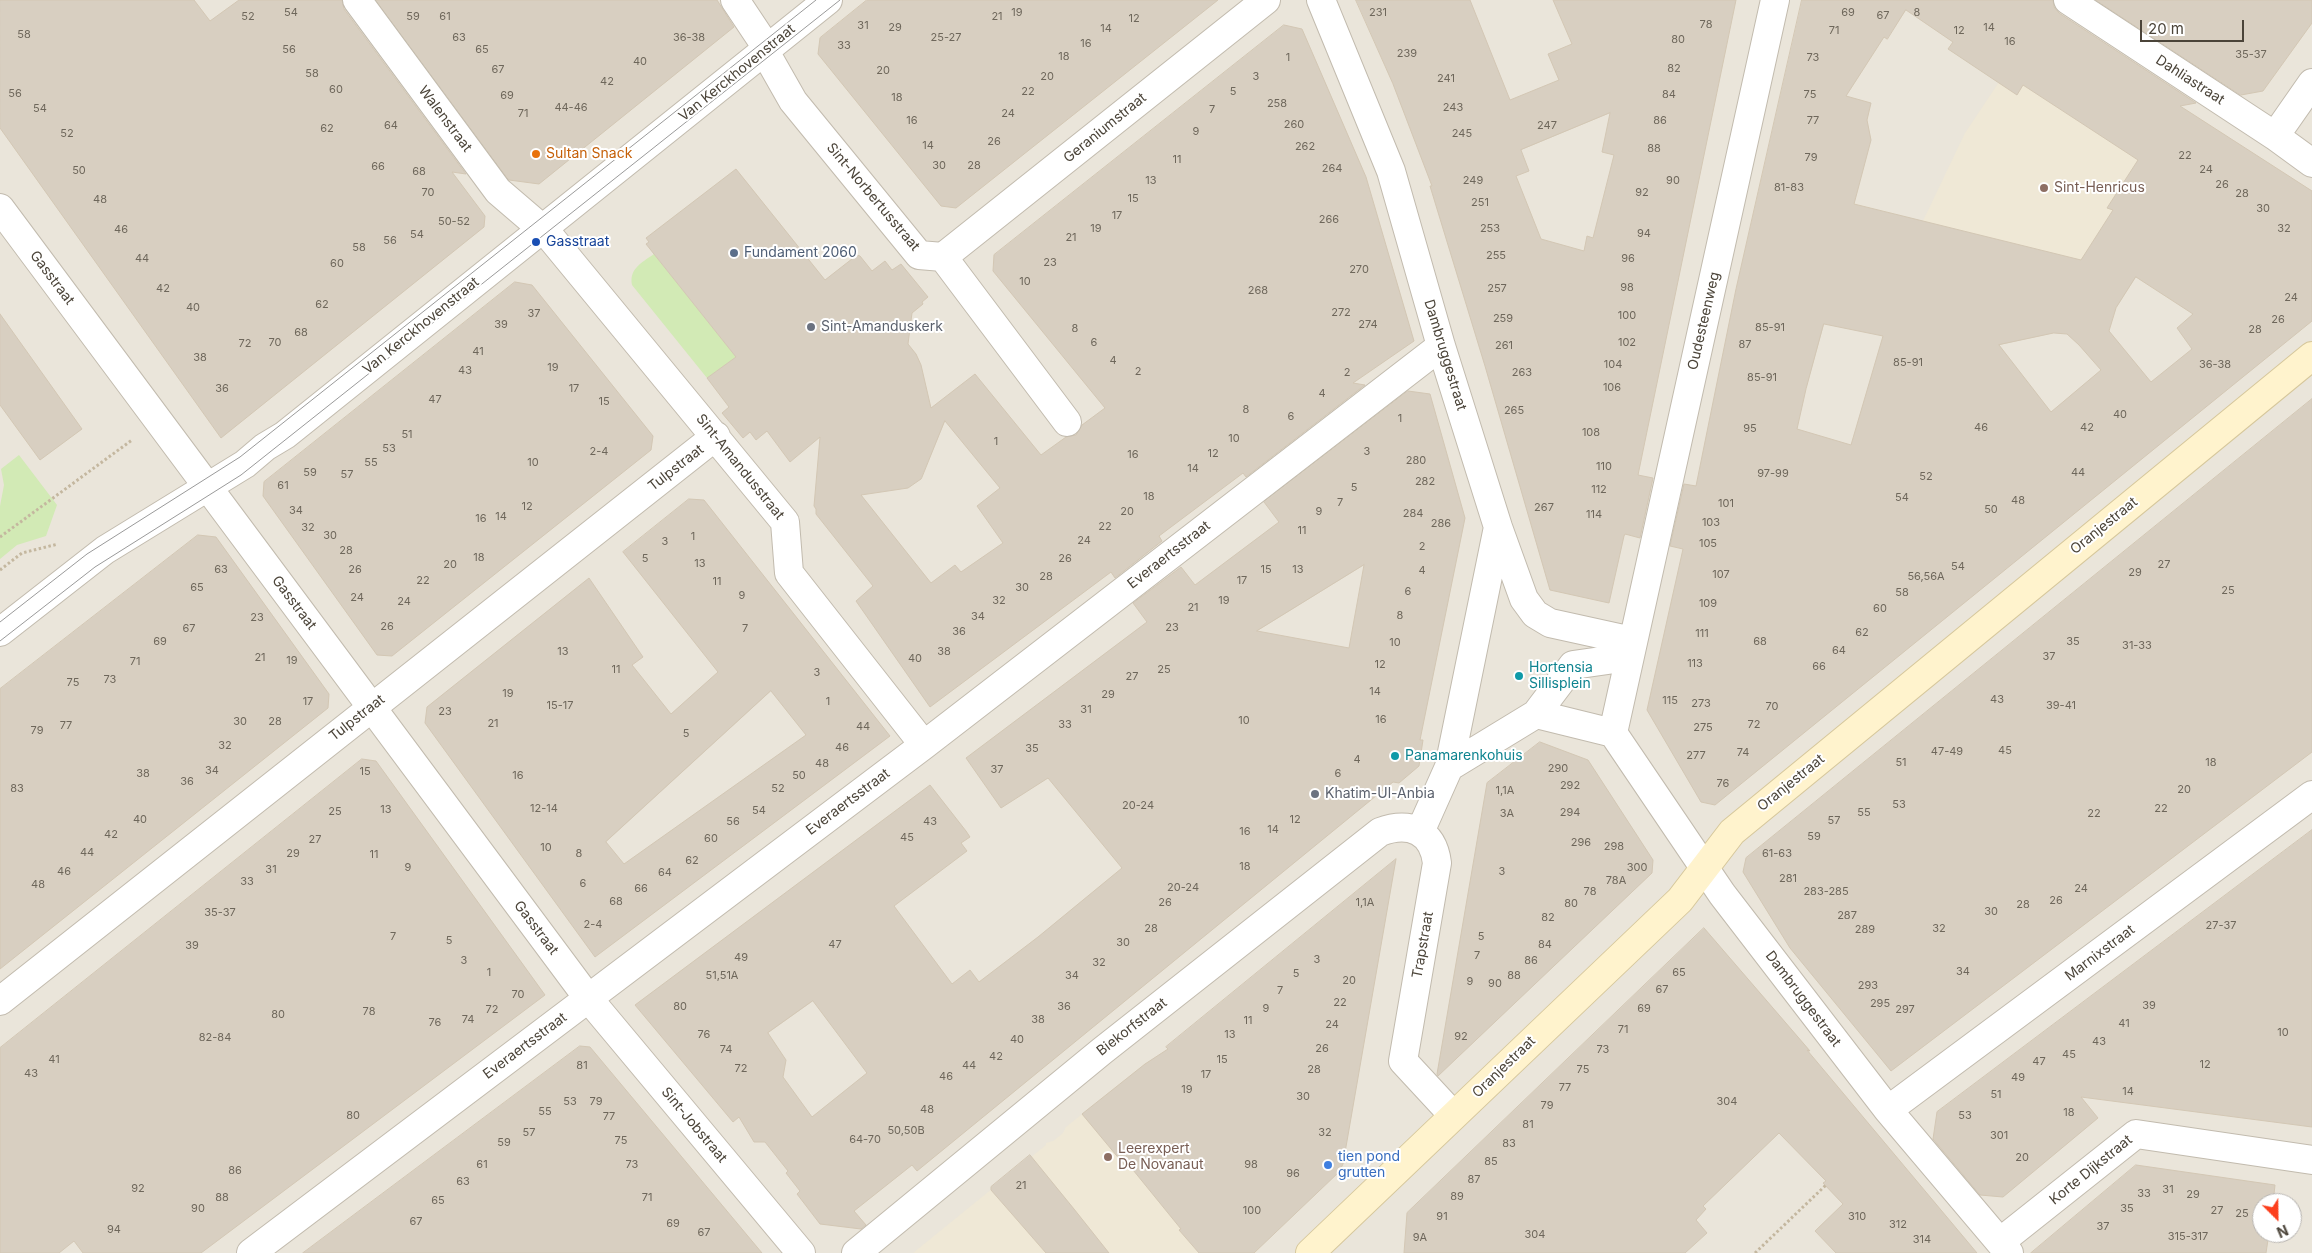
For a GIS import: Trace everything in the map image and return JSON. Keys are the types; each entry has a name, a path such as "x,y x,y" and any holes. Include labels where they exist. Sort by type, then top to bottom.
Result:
{"street":[{"name":"Walenstraat","path":"357,0 498,191 542,228"},
{"name":"Sint-Norbertusstraat","path":"735,0 763,42 793,101 919,254 943,257"},
{"name":"Van Kerckhovenstraat","path":"0,632 105,550 208,488 285,436 828,0"},
{"name":"Geraniumstraat","path":"943,257 1266,0"},
{"name":"Dambruggestraat","path":"1321,0 1391,172 1441,346 1498,527 1524,599 1534,614 1550,623 1564,628 1632,641"},
{"name":"Oudesteenweg","path":"1632,641 1775,0"},
{"name":"Dahliastraat","path":"2068,0 2275,136 2312,163"},
{"path":"2275,136 2312,83"},
{"name":"Gasstraat","path":"0,208 588,998"},
{"name":"Sint-Amandusstraat","path":"542,228 716,436 785,522 789,573 924,744"},
{"path":"943,257 1067,422"},
{"name":"Everaertsstraat","path":"251,1253 924,744 1441,346"},
{"name":"Oranjestraat","path":"1310,1253 1680,900 1732,832 2312,356"},
{"name":"Tulpstraat","path":"0,1001 716,436"},
{"path":"1420,832 1449,767 1498,527"},
{"path":"1536,714 1613,733 1632,641"},
{"path":"1449,767 1536,714 1573,665 1608,660 1632,641"},
{"name":"Dambruggestraat","path":"1613,733 1703,868 1888,1110 2005,1248"},
{"name":"Marnixstraat","path":"1888,1110 2312,795"},
{"name":"Biekorfstraat","path":"856,1253 1102,1052 1380,832 1404,827 1420,832"},
{"name":"Trapstraat","path":"1420,832 1430,840 1436,851 1437,863 1403,1061 1453,1115"},
{"name":"Sint-Jobstraat","path":"588,998 801,1253"},
{"name":"Korte Dijkstraat","path":"2005,1248 2136,1134 2312,1160"}],"path":[{"path":"0,537 158,421"},
{"path":"1755,1253 1826,1185"}],"shaded area":[{"path":"0,0 2312,0 2312,1253 0,1253"},
{"name":"Sint-Henricus","path":"2043,16 2195,116 2201,302 2193,314 2136,277 2116,308 2109,331 2087,351 2071,338 2071,335 1742,264 1764,165 1821,180 1818,194 1923,221 1965,133"},
{"name":"Leerexpert De Novanaut","path":"1147,1062 1207,1135 1182,1156 1260,1248 1255,1253 913,1253 1046,1145 1046,1143 1053,1141 1063,1133 1066,1127"}],"green space":[{"path":"654,254 736,357 707,378 632,285 634,271"},
{"path":"19,455 57,505 46,536 17,545 0,559 0,506 4,485 1,469"}],"building":[{"path":"0,0 194,0 210,21 239,0 342,0 344,9 466,174 452,172 485,216 484,227 221,438 0,128"},
{"path":"376,0 717,0 734,27 539,184 509,180"},
{"path":"867,0 1218,0 956,208 941,206 818,54 820,38"},
{"path":"1356,0 1470,0 1510,100 1559,80 1548,54 1572,44 1553,0 1736,0 1638,475 1653,478 1640,538 1625,534 1624,536 1609,603 1550,590 1430,186 1432,186 1393,84","holes":["1610,113 1602,152 1614,155 1593,238 1587,236 1584,251 1541,239 1516,176 1529,171 1521,150"]},
{"path":"1802,0 2053,0 2054,7 2059,13 2196,103 2180,106 2312,191 2312,321 1715,805 1701,802 1647,710 1683,549 1670,546 1684,484 1696,486 1736,289","holes":["1906,10 1953,42 1948,49 2017,95 2023,85 2138,160 2107,208 2113,210 2081,260 1854,204 1871,140 1867,120 1871,103 1846,96 1884,37 1887,39","2136,277 2193,314 2177,328 2192,349 2151,382 2109,331 2116,308","1824,324 1883,336 1851,445 1797,429","2054,333 2067,334 2101,370 2051,412 1999,345"]},
{"path":"2096,0 2312,0 2312,23 2263,91 2241,95"},
{"path":"1284,25 1302,29 1366,177 1414,341 1353,383 1365,385 1246,477 1243,473 1159,536 1162,541 1115,578 1111,572 930,707 856,601 873,586 816,514 814,506 820,437 790,462 767,431 756,440 750,432 743,438 722,413 729,407 707,378 736,357 646,244 649,242 646,238 736,169 825,280 857,255 860,256 872,271 885,261 892,270 901,264 928,297 912,313 908,344 916,354 921,365 931,408 975,374 1041,455 1066,437 1076,435 1082,425 1105,408 993,271 994,255","holes":["945,421 1000,488 977,506 1003,543 961,572 955,565 931,583 861,495 908,488 921,479"]},
{"path":"515,282 532,285 653,436 651,450 392,656 377,655 263,496 264,482"},
{"path":"0,314 82,429 40,460 0,405"},
{"path":"1408,391 1430,394 1465,518 1420,740 1423,740 1419,766 1399,783 1393,782 917,1171 912,1165 854,1211 866,1225 861,1229 820,1224 797,1194 800,1191 786,1173 788,1171 765,1142 754,1142 739,1117 733,1122 635,1005 930,785 970,837 961,843 967,851 894,906 952,984 970,970 979,982 1038,937 1122,868 1048,778 1001,808 966,758 1147,622 1133,603 1181,567 1195,585 1279,522 1264,502","holes":["1364,565 1349,648 1257,631","813,1001 867,1073 812,1117 783,1077 786,1060 768,1033"]},
{"path":"2312,399 2312,752 1891,1071 1790,948 1743,872 1746,858"},
{"path":"689,499 704,500 890,736 595,957 425,723 427,707 589,578 643,657 632,665 671,714 718,672 623,552","holes":["771,691 806,735 624,864 606,842"]},
{"path":"198,535 216,537 329,694 328,708 0,969 0,689"},
{"path":"1540,742 1588,760 1653,860 1652,873 1438,1076 1487,783"},
{"path":"362,759 376,761 545,995 201,1253 83,1253 74,1241 59,1253 0,1253 0,1048"},
{"path":"2312,830 2312,1127 2081,1097 2098,1118 2003,1197 1980,1195 1933,1139 1937,1112"},
{"path":"1396,859 1343,1164 1339,1172 1254,1253 1199,1253 1129,1165 1126,1167 1082,1114 1145,1064 1168,1049 1166,1047"},
{"path":"1704,928 1810,1051 1807,1050 1977,1253 1836,1253 1815,1231 1843,1204 1823,1183 1826,1181 1779,1133 1703,1206 1706,1209 1696,1220 1707,1233 1685,1253 1404,1253 1407,1213"},
{"path":"580,1046 590,1047 762,1253 303,1253"},
{"path":"1030,1155 1109,1253 1046,1253 991,1190 991,1187"},
{"path":"2136,1165 2275,1185 2274,1193 2252,1193 2252,1243 2268,1243 2266,1253 2031,1253"}],"tram line":[{"path":"0,622 87,554 240,457 816,0"},
{"path":"0,641 95,567 241,475 840,0"}],"place":[{"name":"Sultan Snack","path":"536,154"},
{"name":"Sint-Henricus","path":"2044,188"},
{"name":"Gasstraat","path":"536,242"},
{"name":"Fundament 2060","path":"734,253"},
{"name":"Sint-Amanduskerk","path":"811,327"},
{"name":"Hortensia Sillisplein","path":"1519,676"},
{"name":"Panamarenkohuis","path":"1395,756"},
{"name":"Khatim-Ul-Anbia","path":"1315,794"},
{"name":"Leerexpert De Novanaut","path":"1108,1157"},
{"name":"tien pond grutten","path":"1328,1165"}]}
